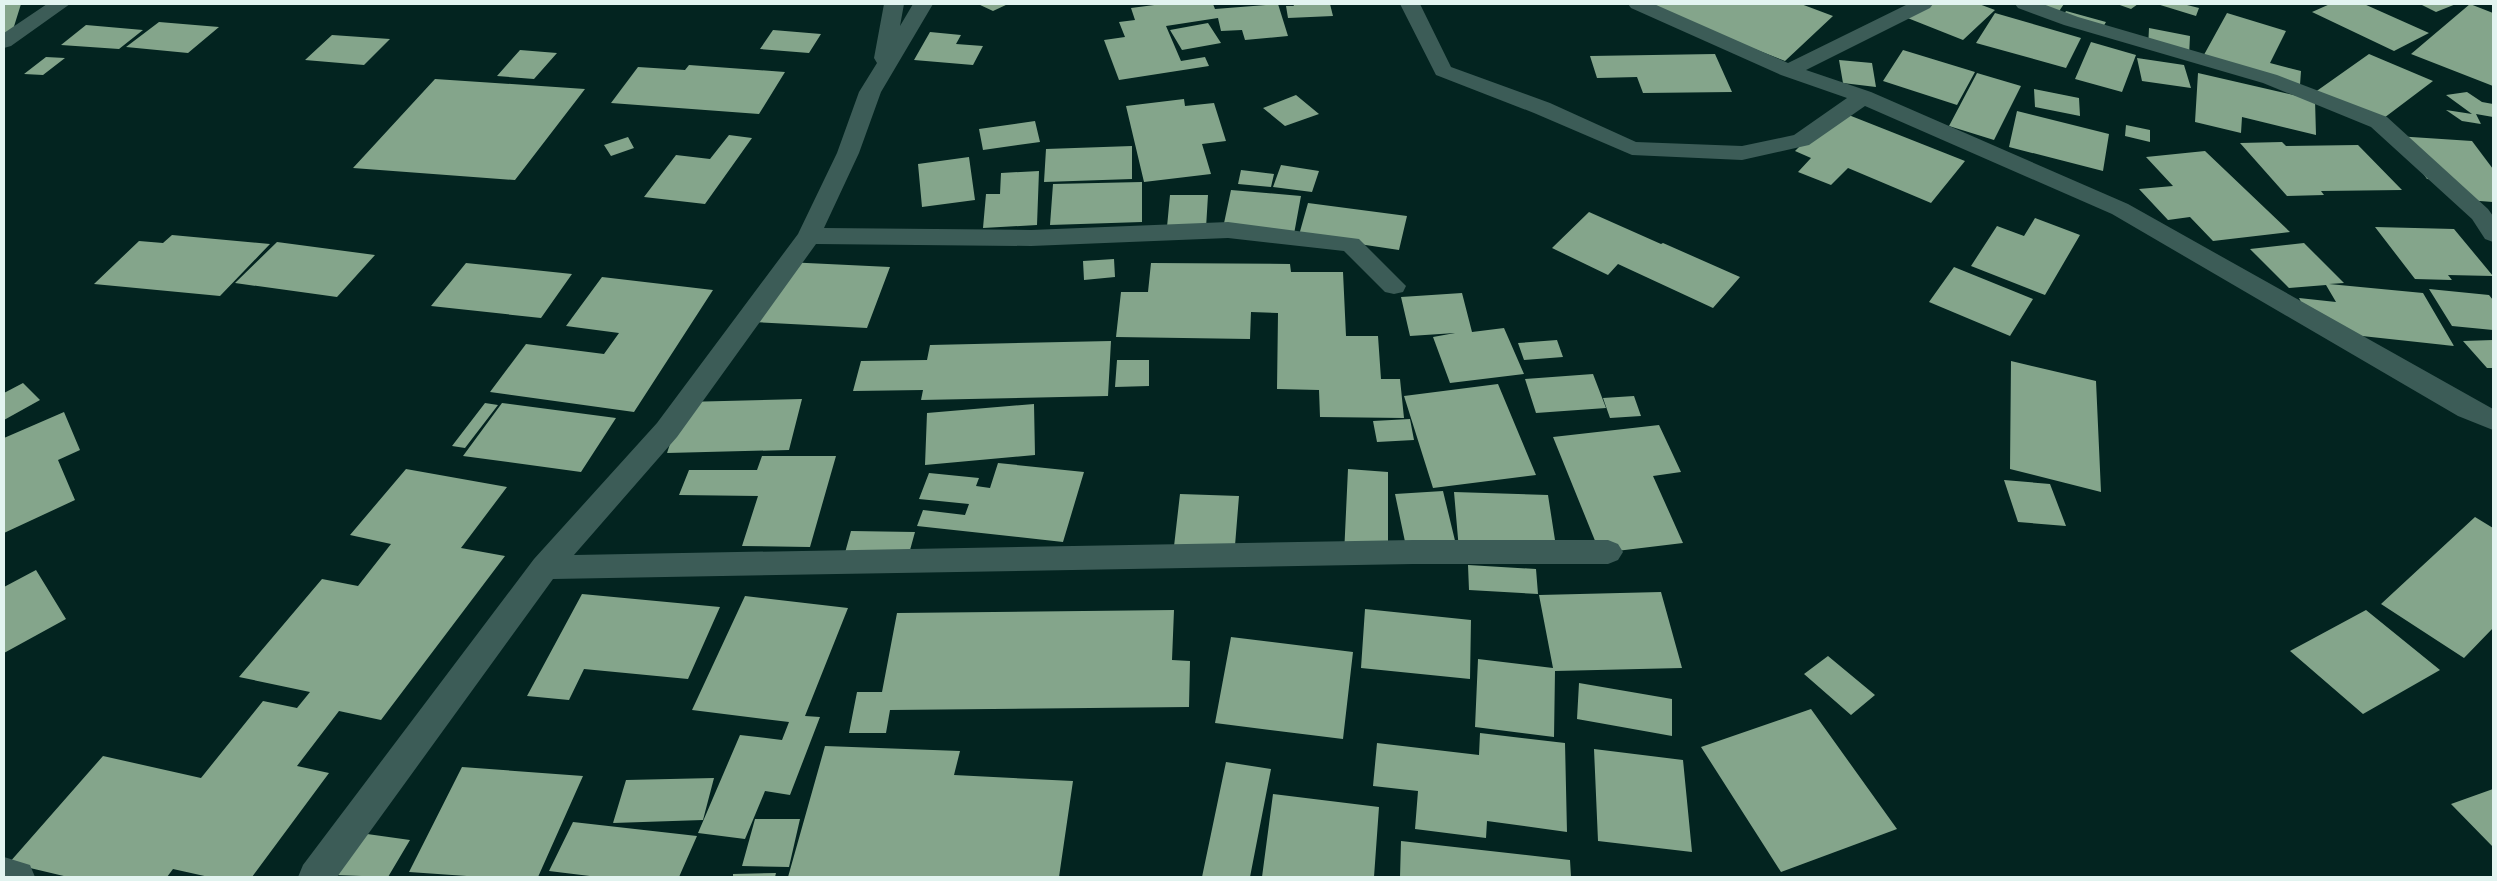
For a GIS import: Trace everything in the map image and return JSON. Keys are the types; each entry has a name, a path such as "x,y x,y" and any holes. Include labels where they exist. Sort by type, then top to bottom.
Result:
{"street":[{"path":"4,42 60,4"},
{"path":"881,74 894,4"},
{"path":"316,877 545,567 667,430 809,236 848,153 870,92 923,4"},
{"path":"1410,4 1442,71 1542,108 1632,148 1742,154 1801,140 1863,97"},
{"path":"1638,4 1788,71 1863,97 2120,208 2468,409 2493,420"},
{"path":"1788,71 1923,4"},
{"path":"2025,4 2071,21 2270,80 2379,122 2480,214 2493,234"},
{"path":"809,236 1031,238 1228,230 1351,244 1394,286"},
{"path":"545,567 1404,552 1608,552"},
{"path":"4,874 17,877"}],"building":[{"path":"4,4 21,4 11,36 4,37"},
{"path":"978,4 1008,4 993,11"},
{"path":"1162,4 1213,4 1215,9 1278,4 1288,36 1245,40 1242,30 1221,31 1218,18 1166,26 1181,61 1205,57 1209,66 1119,80 1104,40 1125,37 1119,22 1135,20 1131,8"},
{"path":"1293,4 1330,4 1333,16 1288,18 1286,6 1294,6"},
{"path":"1651,4 1801,4 1833,16 1785,61 1647,7"},
{"path":"1914,4 1979,4 1995,10 1963,40 1900,15"},
{"path":"2015,4 2064,4 2055,17"},
{"path":"2117,4 2138,4 2131,9"},
{"path":"2157,4 2183,4 2199,8 2196,16"},
{"path":"2330,4 2364,4 2429,33 2394,51 2312,12"},
{"path":"2420,4 2456,4 2436,12"},
{"path":"2470,4 2493,13 2493,86 2411,54"},
{"path":"2066,11 2106,22 2099,34 2060,22"},
{"path":"1995,13 2081,38 2066,68 1976,43"},
{"path":"2227,13 2286,31 2270,63 2301,71 2300,85 2200,62"},
{"path":"159,22 219,27 188,53 126,47"},
{"path":"1208,23 1221,43 1182,50 1170,30"},
{"path":"86,25 143,30 119,49 61,45"},
{"path":"2149,28 2190,36 2189,56 2148,48"},
{"path":"773,30 821,34 809,53 760,49"},
{"path":"930,32 961,35 956,44 983,46 973,65 914,60"},
{"path":"332,35 390,39 364,65 305,60"},
{"path":"2091,42 2136,55 2122,92 2075,79"},
{"path":"520,50 557,53 534,79 497,76"},
{"path":"1903,50 1975,72 1957,105 1883,81"},
{"path":"1715,54 1732,92 1643,93 1637,77 1597,78 1590,56"},
{"path":"2369,54 2433,81 2376,124 2311,95"},
{"path":"46,57 65,58 43,75 24,74"},
{"path":"2137,58 2184,65 2191,88 2142,81"},
{"path":"1839,60 1872,63 1876,87 1843,83"},
{"path":"689,65 785,72 759,114 611,103 638,67 685,70"},
{"path":"1977,73 2021,86 1994,140 1949,126"},
{"path":"2198,73 2315,100 2316,135 2242,117 2241,133 2195,122"},
{"path":"435,79 585,89 515,180 353,168"},
{"path":"2034,89 2079,98 2080,116 2035,107"},
{"path":"2467,92 2482,102 2493,104 2493,117 2476,114 2481,124 2462,121 2446,110 2472,114 2446,95"},
{"path":"1296,95 1319,114 1285,126 1263,108"},
{"path":"1184,99 1185,106 1214,103 1226,141 1202,144 1211,174 1144,182 1126,106"},
{"path":"1836,110 1965,161 1931,203 1848,168 1831,185 1798,172 1811,158 1795,151"},
{"path":"2017,111 2109,134 2103,171 2009,147"},
{"path":"1035,121 1040,142 983,150 979,129"},
{"path":"2126,125 2150,130 2150,142 2125,136"},
{"path":"729,135 752,138 705,204 644,197 676,155 710,159"},
{"path":"2396,136 2472,141 2493,169 2493,202 2466,200 2453,181 2427,179"},
{"path":"628,137 634,148 611,156 604,145"},
{"path":"2282,142 2286,146 2358,145 2402,190 2321,191 2324,195 2287,196 2240,143"},
{"path":"1132,146 1132,179 1044,182 1046,149"},
{"path":"2205,151 2290,232 2213,241 2190,217 2168,220 2139,189 2173,186 2146,157"},
{"path":"969,157 975,200 922,207 918,164"},
{"path":"1281,165 1319,171 1312,192 1273,187"},
{"path":"1241,170 1274,174 1271,187 1238,184"},
{"path":"1039,171 1037,225 983,228 986,194 1000,194 1001,173"},
{"path":"1142,182 1142,222 1050,225 1053,184"},
{"path":"1231,190 1301,196 1294,234 1223,228"},
{"path":"1170,195 1208,195 1206,228 1167,227"},
{"path":"1308,203 1407,216 1399,250 1299,235"},
{"path":"1589,212 1740,277 1713,308 1618,264 1608,275 1552,248"},
{"path":"2035,218 2080,235 2045,295 1971,266 1997,226 2024,236"},
{"path":"2375,227 2454,229 2493,276 2448,275 2452,280 2415,279"},
{"path":"172,235 270,244 220,296 94,284 139,241 163,243"},
{"path":"277,242 375,255 337,297 235,283"},
{"path":"2304,243 2344,283 2329,284 2423,293 2454,346 2316,331 2299,298 2336,302 2326,285 2289,288 2250,249"},
{"path":"1114,259 1115,277 1084,280 1083,261"},
{"path":"786,262 890,267 867,328 753,322"},
{"path":"466,263 572,274 541,318 431,306"},
{"path":"1151,263 1290,264 1291,272 1343,272 1346,336 1378,336 1381,379 1400,379 1404,418 1320,417 1319,390 1277,389 1278,313 1251,312 1250,339 1116,337 1121,292 1148,292"},
{"path":"1954,267 2033,299 2010,336 1929,302"},
{"path":"602,277 713,290 634,412 490,392 526,344 604,354 619,333 566,326"},
{"path":"2429,289 2489,295 2493,300 2493,330 2452,326"},
{"path":"1462,293 1472,332 1504,328 1524,374 1450,383 1433,337 1455,333 1410,336 1401,297"},
{"path":"1557,340 1563,357 1524,360 1518,343"},
{"path":"2493,340 2493,368 2487,368 2463,341"},
{"path":"1111,341 1108,396 921,400 923,390 853,391 861,361 927,360 930,345"},
{"path":"1117,360 1149,360 1149,386 1115,387"},
{"path":"2011,361 2096,381 2101,492 2010,469"},
{"path":"1593,374 1606,408 1536,413 1525,379"},
{"path":"23,383 40,400 4,420 4,393"},
{"path":"1498,384 1536,475 1433,488 1404,396"},
{"path":"1634,396 1641,416 1610,418 1603,398"},
{"path":"802,399 789,450 667,453 684,402"},
{"path":"485,403 498,405 465,448 452,446"},
{"path":"502,403 616,418 581,472 463,456"},
{"path":"1034,404 1035,455 925,465 927,413"},
{"path":"64,412 80,450 58,460 75,500 4,533 4,438"},
{"path":"1410,419 1414,440 1377,442 1373,421"},
{"path":"1659,425 1681,472 1653,476 1683,543 1600,553 1553,437"},
{"path":"762,456 836,456 810,547 742,546 758,496 679,495 689,470 757,470"},
{"path":"998,463 1084,472 1063,542 917,526 923,510 965,515 969,504 919,499 929,473 979,478 976,486 990,488"},
{"path":"406,469 507,487 461,548 505,556 381,720 339,711 297,766 329,773 252,877 209,877 173,869 167,877 68,877 9,863 103,756 201,778 263,701 297,708 310,692 239,677 322,579 358,586 391,544 350,535"},
{"path":"1348,469 1388,472 1388,558 1344,555"},
{"path":"2004,480 2050,484 2066,526 2018,522"},
{"path":"1443,491 1458,553 1408,556 1395,494"},
{"path":"1454,492 1548,495 1557,553 1459,550"},
{"path":"1180,494 1239,496 1234,558 1173,555"},
{"path":"2475,517 2493,528 2493,628 2464,658 2381,604"},
{"path":"851,531 915,532 907,561 843,560"},
{"path":"1468,565 1536,569 1538,594 1469,590"},
{"path":"36,570 66,619 4,653 4,587"},
{"path":"1661,592 1682,668 1555,671 1554,737 1475,727 1478,659 1553,668 1539,595"},
{"path":"582,594 720,607 688,679 584,669 569,700 527,696"},
{"path":"745,596 848,608 805,716 820,717 790,795 765,791 745,839 698,833 740,735 782,740 789,722 692,710"},
{"path":"1365,609 1471,620 1470,679 1361,668"},
{"path":"1174,610 1172,660 1190,661 1189,707 890,710 886,733 849,733 857,692 882,692 897,613"},
{"path":"2366,610 2440,670 2363,714 2290,651"},
{"path":"1231,637 1353,652 1343,739 1215,723"},
{"path":"1828,656 1875,695 1851,715 1804,674"},
{"path":"1579,683 1672,699 1672,736 1577,719"},
{"path":"1811,709 1897,829 1781,872 1701,747"},
{"path":"1480,733 1565,743 1567,832 1487,821 1486,838 1415,829 1418,791 1373,786 1377,743 1479,755"},
{"path":"825,746 960,751 954,775 1073,781 1059,877 788,877"},
{"path":"1594,749 1683,760 1692,852 1598,841"},
{"path":"1226,762 1271,769 1250,877 1202,877"},
{"path":"462,767 583,776 538,877 481,877 409,872"},
{"path":"714,778 703,820 613,823 626,780"},
{"path":"2493,789 2493,847 2451,804"},
{"path":"1273,794 1379,807 1374,877 1262,877"},
{"path":"755,819 800,819 789,867 742,866"},
{"path":"573,822 697,836 679,877 598,877 549,871"},
{"path":"360,833 410,840 388,877 335,875"},
{"path":"1401,841 1570,860 1571,877 1400,877"},
{"path":"776,873 775,877 733,877 733,874"}]}
